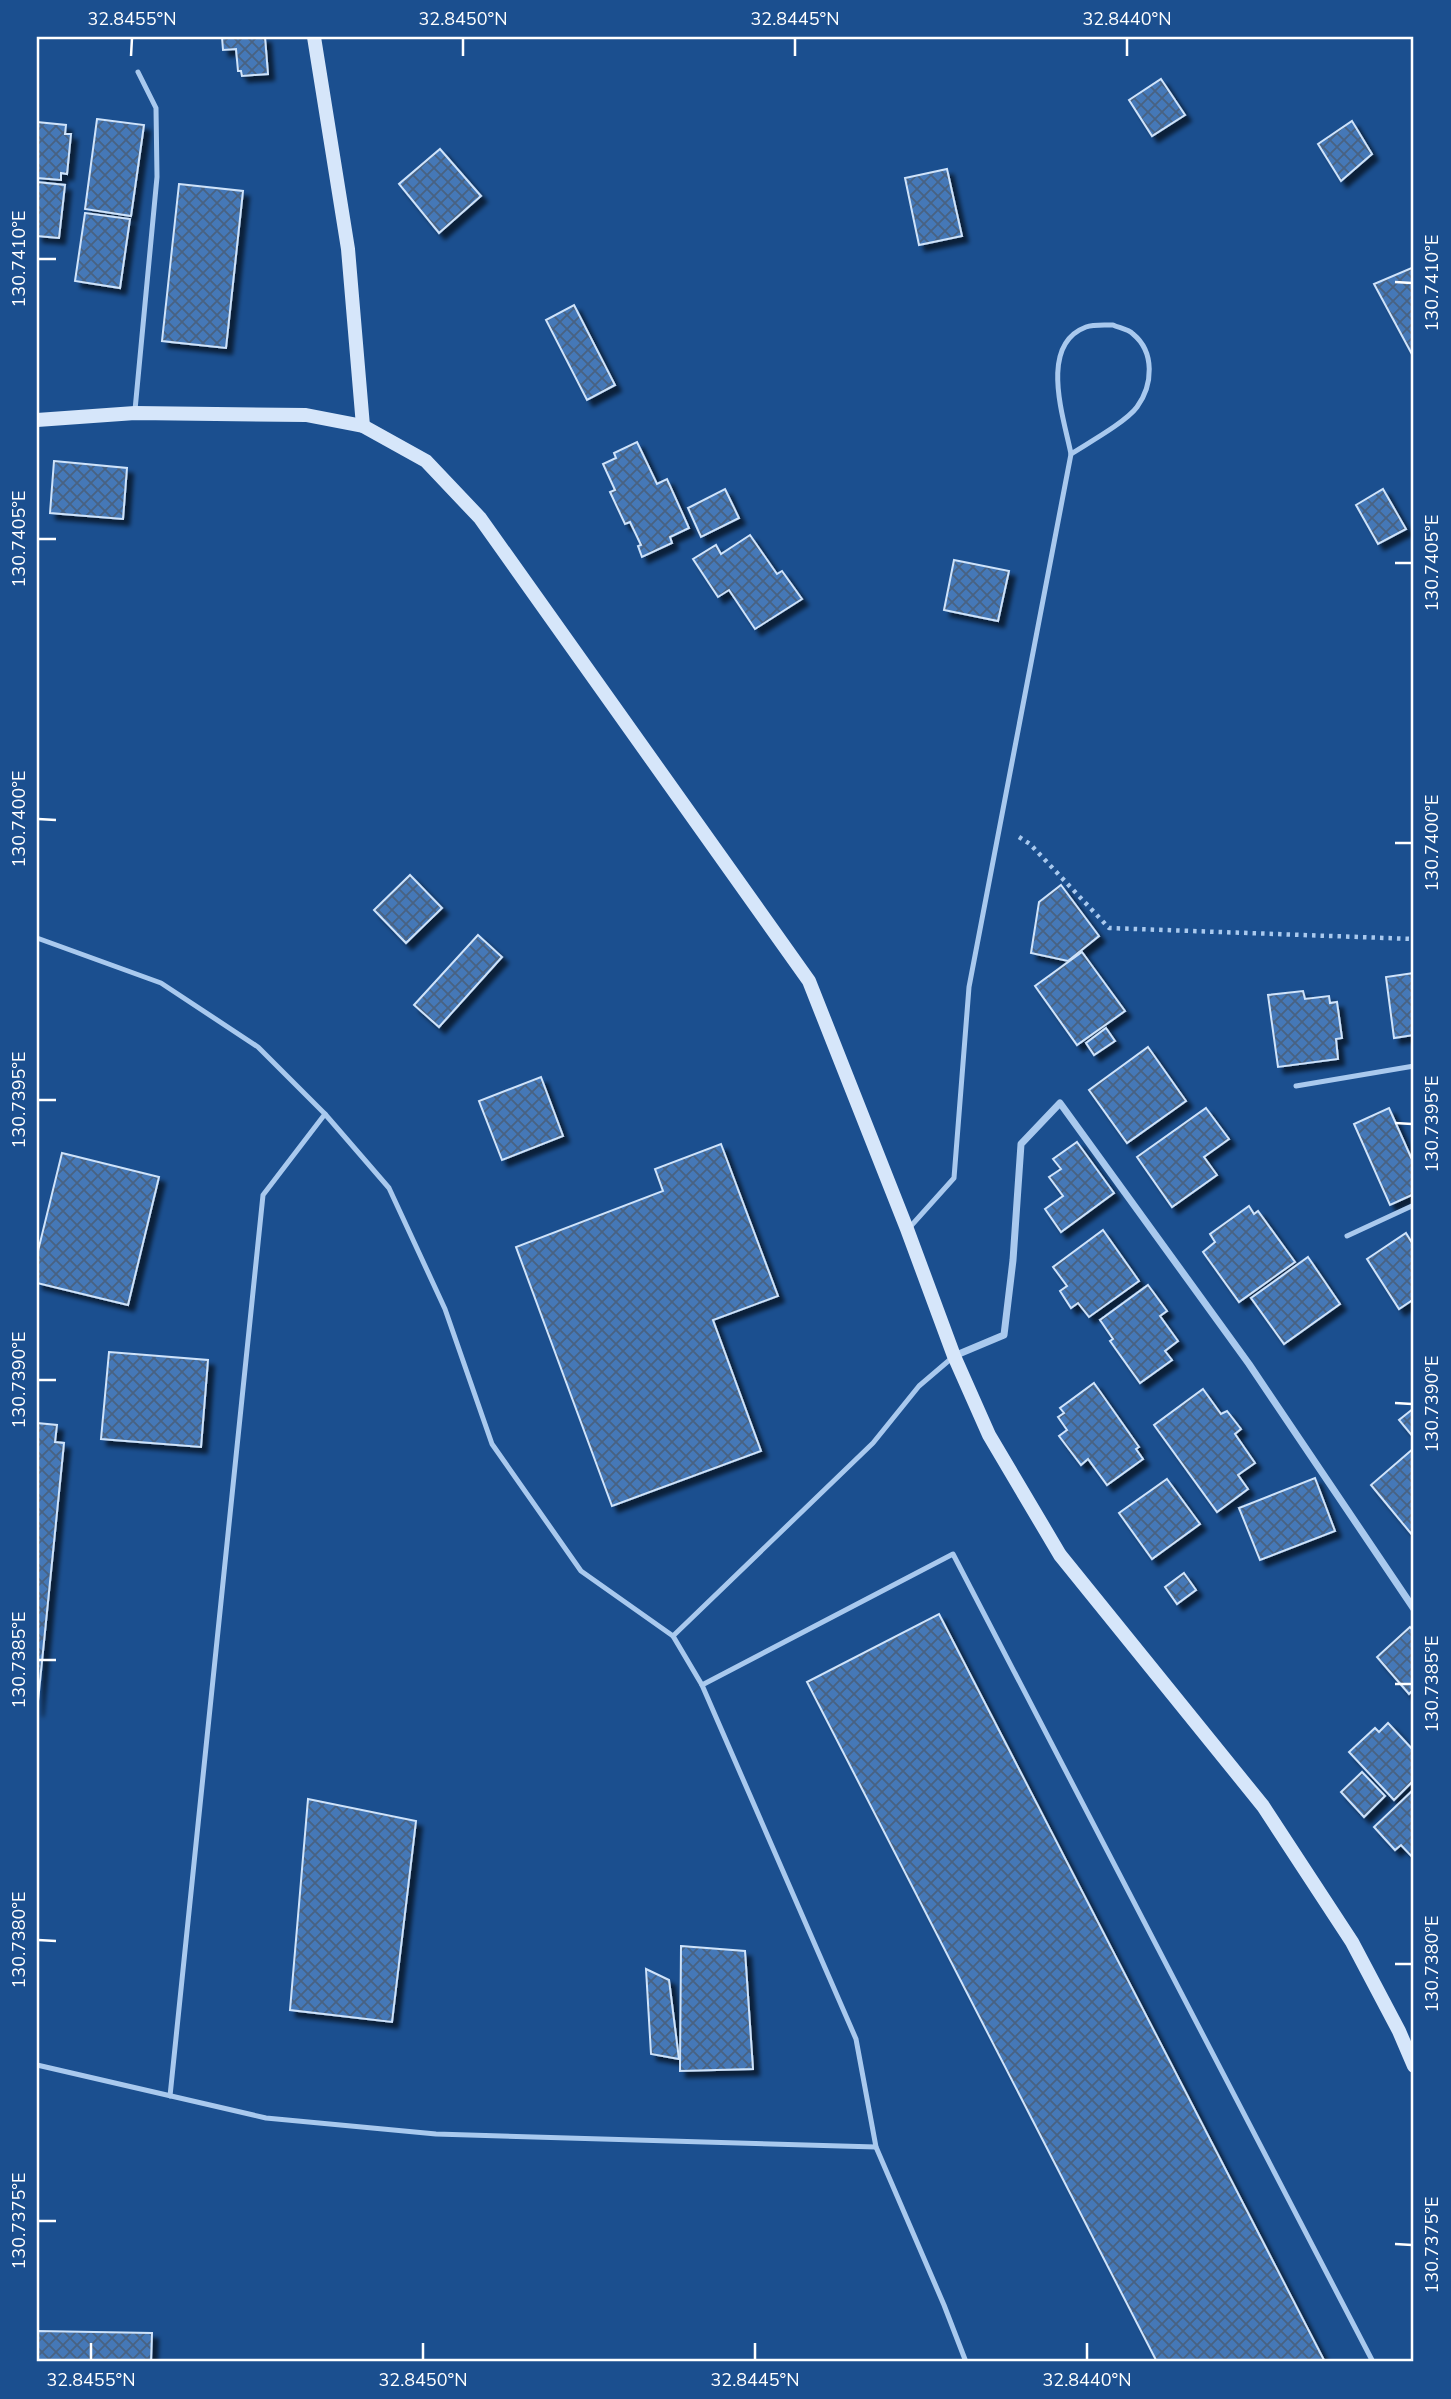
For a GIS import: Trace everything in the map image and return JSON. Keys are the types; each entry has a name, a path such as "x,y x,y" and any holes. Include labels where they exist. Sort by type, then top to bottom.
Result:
{"street":[{"path":"314,37 348,248 363,426"},
{"path":"37,420 135,413 306,415 363,426 426,461 480,518 809,981 908,1229 954,1356 989,1435 1060,1555 1263,1806 1352,1942 1399,2031 1414,2066"},
{"path":"954,1356 1004,1335 1013,1260 1021,1144 1060,1103 1249,1364 1414,1609"}],"lane":[{"path":"135,413 157,177 156,108 138,72"},
{"path":"908,1229 954,1178 970,987 1071,454 1056,375 1061,352 1070,336 1088,326 1113,325 1132,332 1145,347 1150,368 1147,389 1136,409 1071,454"},
{"path":"37,938 162,983 258,1047 325,1114 389,1188 445,1309 492,1444 582,1572 673,1636 702,1685 856,2039 876,2147 966,2362"},
{"path":"1296,1086 1414,1066"},
{"path":"170,2096 263,1195 325,1114"},
{"path":"1347,1236 1414,1205"},
{"path":"673,1636 873,1443 919,1386 954,1356"},
{"path":"702,1685 953,1554 1373,2362"},
{"path":"37,2065 266,2118 436,2134 876,2147"}],"path":[{"path":"1002,825 1030,844 1109,928 1414,939"}],"building":[{"path":"222,37 265,37 268,74 242,76 241,71 238,71 236,49 223,50"},
{"path":"1161,79 1185,115 1152,136 1129,100"},
{"path":"97,119 144,125 131,216 85,209"},
{"path":"1352,121 1372,154 1341,181 1318,144"},
{"path":"37,122 66,125 65,134 71,134 67,174 61,173 61,180 37,178"},
{"path":"440,149 481,196 439,233 399,184"},
{"path":"947,169 962,236 919,245 905,178"},
{"path":"37,182 65,185 59,238 37,236"},
{"path":"179,184 243,191 226,348 162,341"},
{"path":"85,213 130,219 120,288 75,281"},
{"path":"1414,267 1414,358 1374,284"},
{"path":"574,305 615,385 587,400 546,320"},
{"path":"637,442 657,484 667,479 689,528 670,537 672,543 642,557 638,546 641,545 630,522 625,524 610,492 615,490 603,464 616,458 614,453"},
{"path":"54,461 127,468 123,519 50,513"},
{"path":"725,489 739,518 701,537 688,508"},
{"path":"1383,489 1406,529 1378,544 1356,505"},
{"path":"750,535 777,574 782,571 802,599 755,629 729,590 718,597 693,559 716,545 721,554"},
{"path":"954,560 1009,571 998,621 944,610"},
{"path":"410,875 442,908 406,943 374,910"},
{"path":"1061,885 1099,936 1068,961 1031,953 1039,902"},
{"path":"478,935 502,957 439,1027 414,1005"},
{"path":"1082,952 1125,1011 1077,1045 1035,986"},
{"path":"1414,973 1414,1035 1394,1038 1386,977"},
{"path":"1303,991 1305,999 1329,996 1330,1003 1337,1002 1342,1038 1336,1039 1338,1059 1278,1067 1268,995"},
{"path":"1106,1028 1115,1041 1094,1055 1086,1043"},
{"path":"1148,1047 1186,1101 1127,1143 1089,1090"},
{"path":"541,1077 563,1136 502,1160 479,1101"},
{"path":"1206,1108 1229,1139 1204,1157 1217,1175 1172,1207 1137,1157"},
{"path":"1389,1108 1414,1164 1414,1194 1390,1205 1354,1124"},
{"path":"1077,1142 1114,1193 1061,1232 1045,1209 1063,1196 1049,1177 1061,1169 1053,1159"},
{"path":"721,1144 778,1296 713,1320 761,1451 612,1506 516,1247 663,1191 655,1169"},
{"path":"62,1153 159,1177 128,1305 37,1283 37,1255"},
{"path":"1249,1206 1254,1214 1258,1211 1295,1262 1239,1302 1203,1252 1215,1242 1210,1234"},
{"path":"1103,1230 1139,1281 1089,1317 1078,1303 1071,1308 1060,1291 1067,1286 1053,1267"},
{"path":"1406,1233 1414,1246 1414,1299 1399,1309 1367,1259"},
{"path":"1308,1257 1340,1304 1284,1344 1251,1298"},
{"path":"1148,1285 1167,1311 1160,1316 1178,1341 1165,1351 1172,1360 1140,1383 1110,1341 1113,1339 1100,1320"},
{"path":"109,1352 208,1360 201,1447 101,1439"},
{"path":"1094,1383 1139,1447 1136,1449 1143,1459 1107,1485 1088,1459 1081,1465 1059,1436 1067,1430 1058,1417 1064,1413 1060,1408"},
{"path":"1203,1389 1221,1414 1227,1411 1241,1429 1235,1434 1255,1463 1238,1475 1248,1489 1217,1512 1154,1425"},
{"path":"1414,1408 1414,1438 1399,1420"},
{"path":"37,1423 57,1425 55,1442 64,1443 37,1711"},
{"path":"1414,1448 1414,1535 1413,1536 1371,1485"},
{"path":"1315,1478 1335,1531 1260,1560 1239,1508"},
{"path":"1167,1479 1200,1524 1152,1559 1119,1513"},
{"path":"1184,1573 1196,1590 1177,1604 1165,1587"},
{"path":"939,1614 1325,2362 1157,2362 807,1682"},
{"path":"1410,1627 1414,1632 1414,1689 1409,1694 1377,1657"},
{"path":"1388,1723 1414,1751 1414,1780 1394,1800 1349,1752 1375,1728 1379,1732"},
{"path":"1362,1772 1385,1796 1364,1817 1341,1792"},
{"path":"1414,1789 1414,1859 1401,1845 1395,1850 1374,1827"},
{"path":"308,1799 416,1821 392,2022 290,2010"},
{"path":"681,1946 745,1951 753,2069 680,2071"},
{"path":"646,1969 669,1980 679,2059 651,2054"},
{"path":"37,2331 152,2333 151,2362 37,2362"}]}
